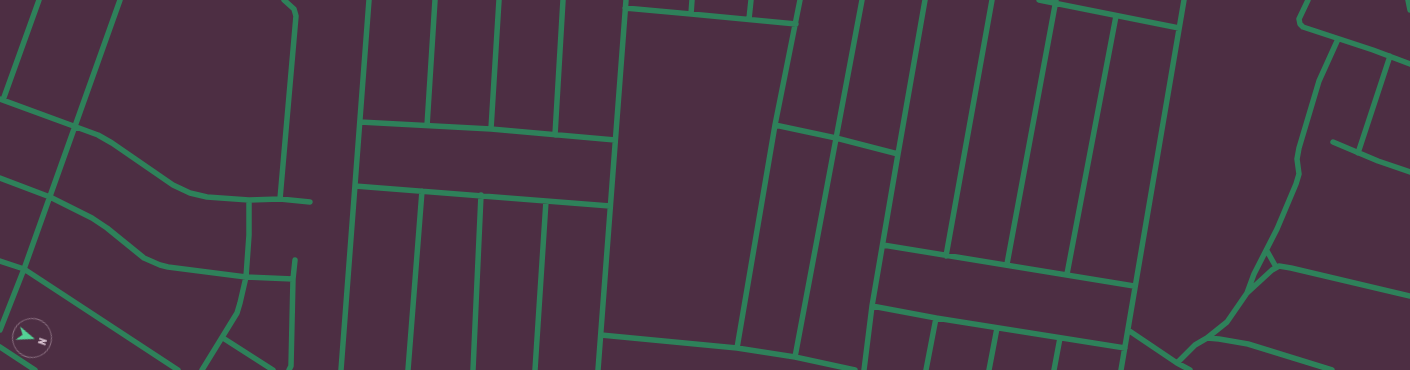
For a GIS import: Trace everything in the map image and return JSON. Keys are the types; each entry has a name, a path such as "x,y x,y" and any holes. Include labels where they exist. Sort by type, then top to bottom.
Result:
{"street":[{"path":"39,0 1,100 86,130 105,139 182,190 200,196 249,200 280,199 310,202"},
{"path":"0,330 24,269 120,0"},
{"path":"280,199 296,16 294,9 284,0"},
{"path":"342,370 369,0"},
{"path":"427,126 435,0"},
{"path":"491,129 499,0"},
{"path":"555,135 564,0"},
{"path":"598,370 602,334 626,0"},
{"path":"691,14 692,0"},
{"path":"749,20 751,0"},
{"path":"737,348 775,125 800,0"},
{"path":"795,357 862,0"},
{"path":"864,370 872,306 925,0"},
{"path":"946,256 992,0"},
{"path":"1039,0 1056,2 1178,28"},
{"path":"1121,370 1134,286 1184,0"},
{"path":"1308,0 1299,19 1301,26 1410,64"},
{"path":"1408,0 1410,10"},
{"path":"1007,264 1056,2"},
{"path":"625,8 796,24"},
{"path":"1067,274 1116,16"},
{"path":"1247,293 1254,274 1267,251 1296,184 1299,174 1297,159 1299,148 1319,81 1338,39"},
{"path":"1358,153 1390,56"},
{"path":"360,122 491,129 615,140"},
{"path":"775,125 836,138 898,154"},
{"path":"1333,142 1410,172"},
{"path":"0,178 50,197 100,223 144,258 168,268 246,278 293,279"},
{"path":"355,186 422,190 610,206"},
{"path":"408,370 422,190"},
{"path":"473,370 481,196"},
{"path":"202,370 223,338 236,314 246,278 249,235 249,200"},
{"path":"535,370 546,201"},
{"path":"883,245 946,256 1007,264 1134,286"},
{"path":"1267,251 1276,267"},
{"path":"289,370 295,260"},
{"path":"0,261 24,269 178,370"},
{"path":"1177,363 1195,345 1227,322 1247,293 1272,270 1279,266 1410,296"},
{"path":"872,306 936,318 1124,348"},
{"path":"926,370 936,318"},
{"path":"990,370 997,328"},
{"path":"1128,330 1190,370"},
{"path":"602,334 737,348 795,357 855,370"},
{"path":"223,338 273,370"},
{"path":"1054,370 1060,338"},
{"path":"1206,338 1248,344 1332,370"},
{"path":"0,347 35,370"}]}
